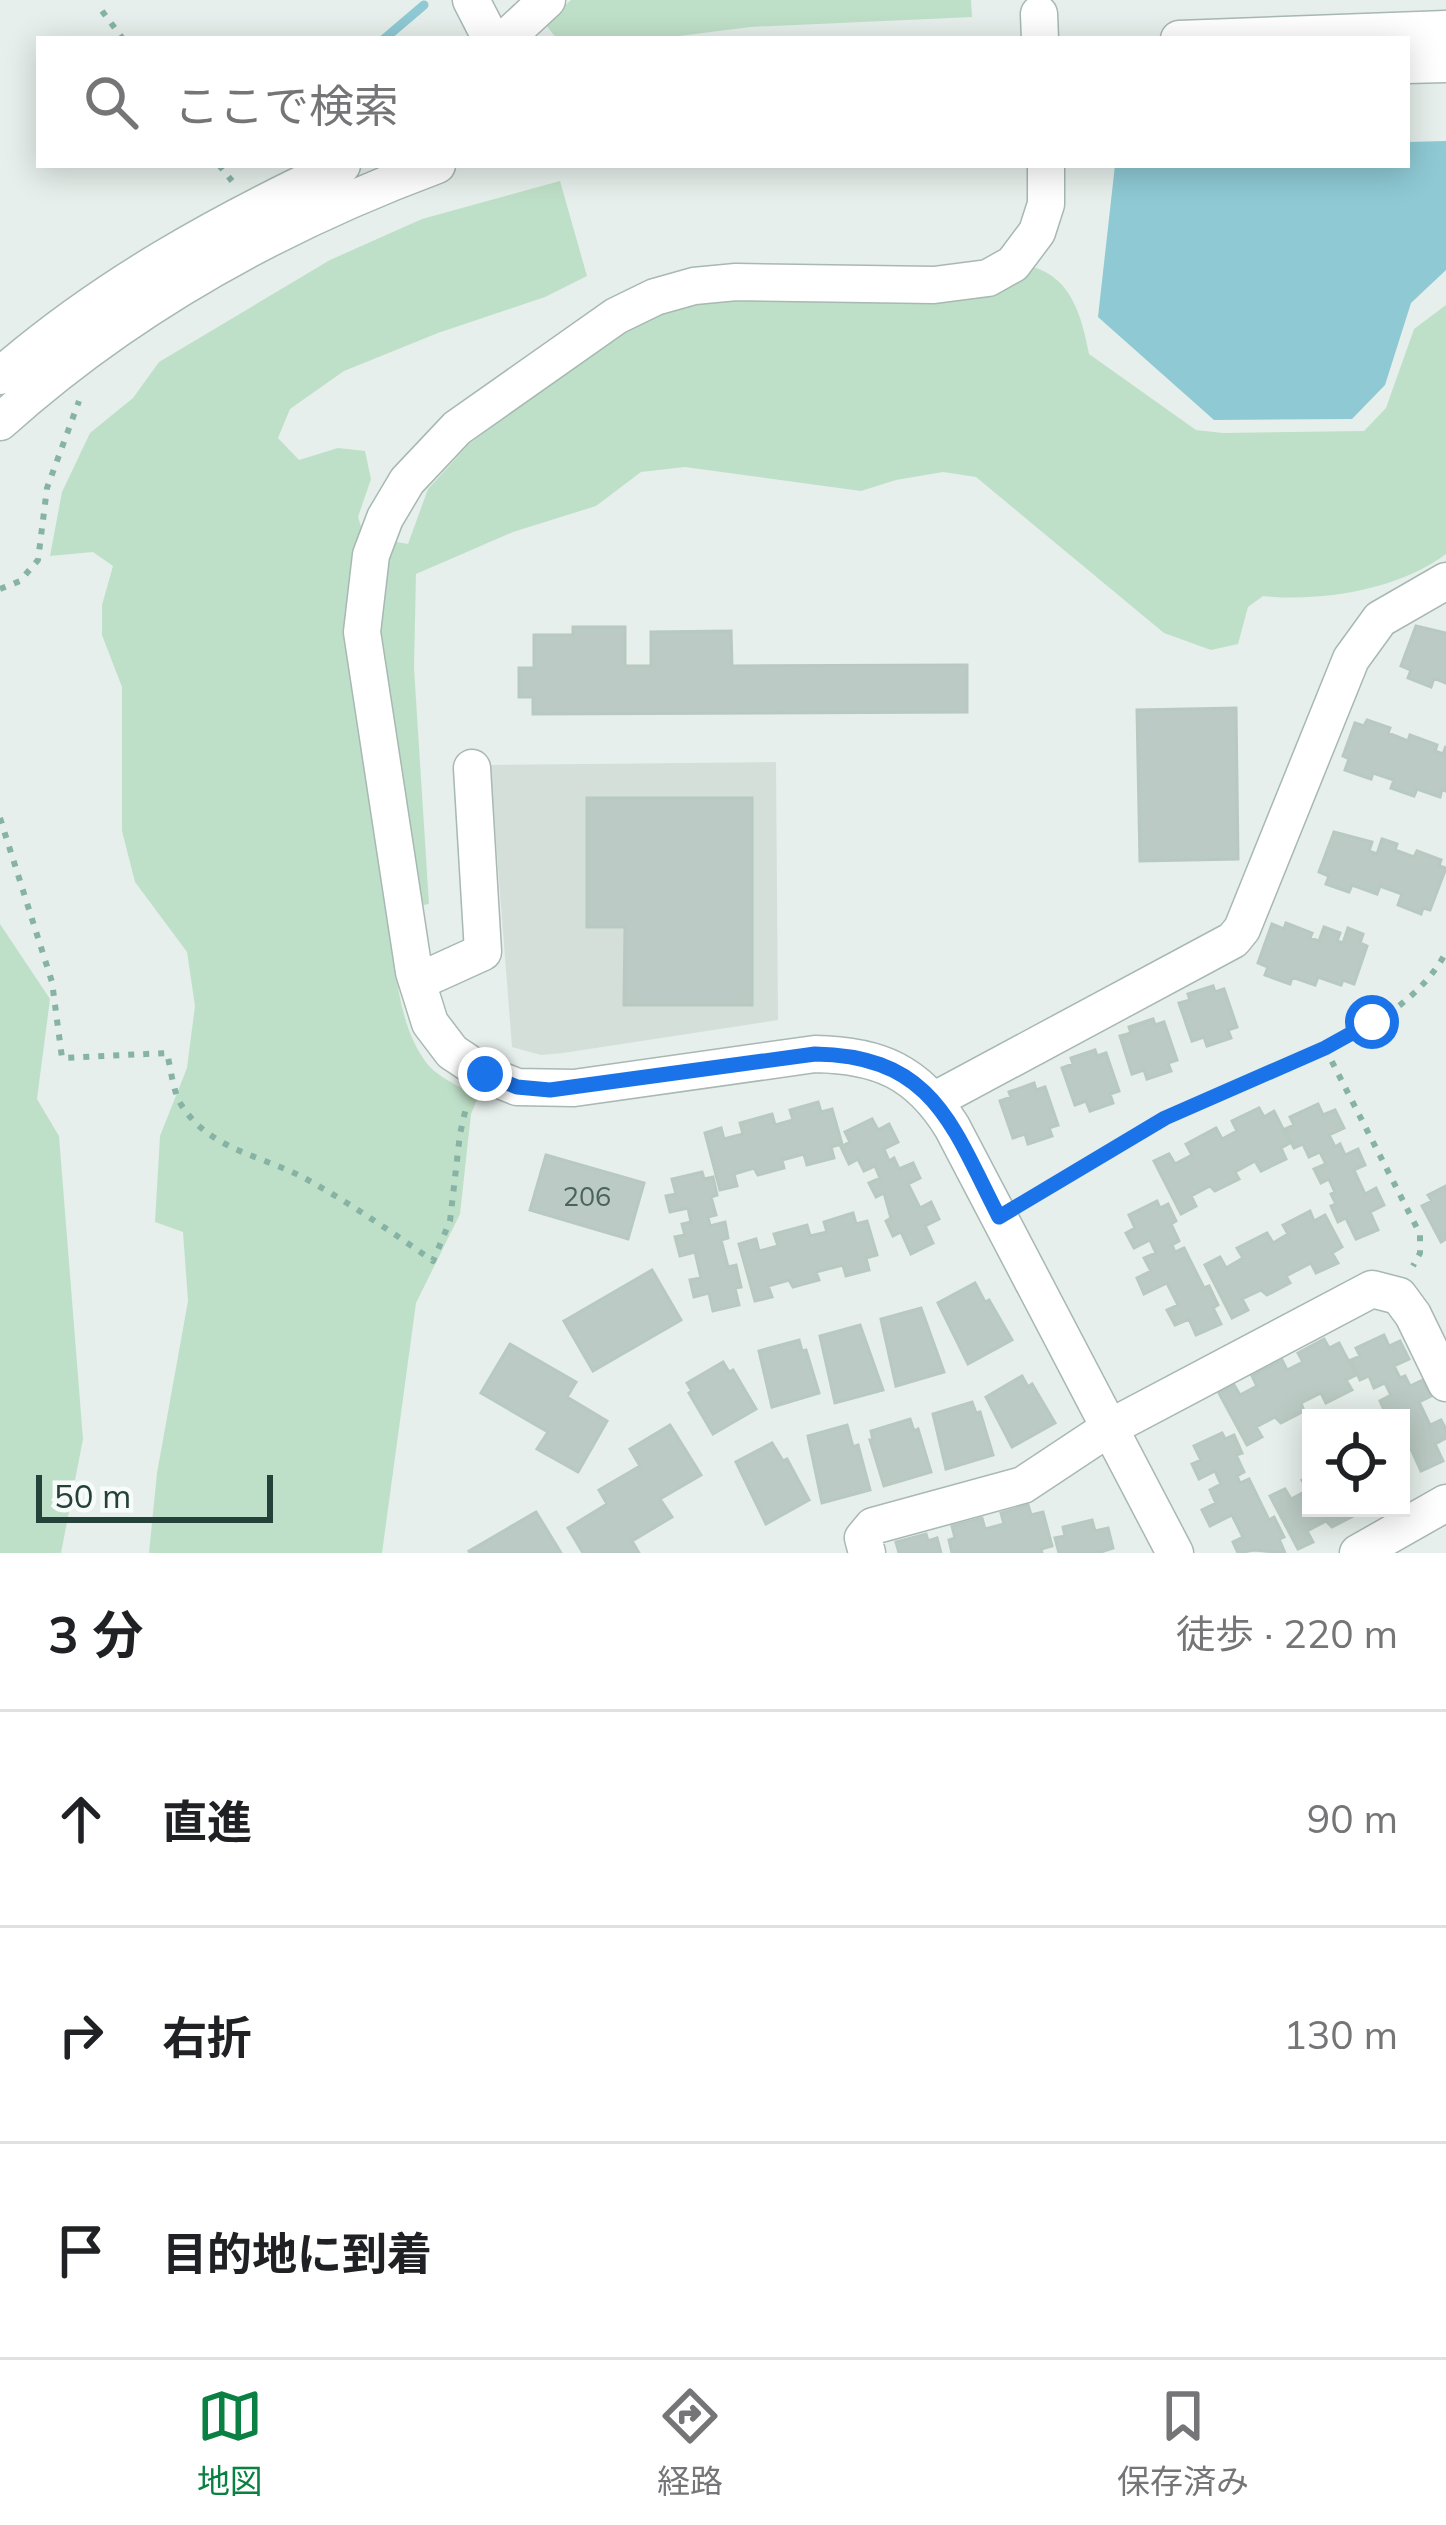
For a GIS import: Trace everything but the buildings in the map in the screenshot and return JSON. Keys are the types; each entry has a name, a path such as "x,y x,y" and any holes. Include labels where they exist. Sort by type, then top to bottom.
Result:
{"street":[{"path":"471,0 489,36"},
{"path":"508,36 548,0"},
{"path":"1259,36 1446,29"},
{"path":"1410,65 1446,64"},
{"path":"0,376 162,259 251,207 336,168"},
{"path":"0,422 135,316 260,243 429,168"},
{"path":"1046,168 1046,204 1036,232 1013,264 988,278 934,285 736,281 656,297 616,316 457,428 406,481 371,555 362,632 417,982 430,1023 452,1052 485,1074 517,1087 550,1090 815,1054 852,1054 911,1079 935,1100 1175,1553"},
{"path":"935,1100 1233,940 1242,929 1358,648 1380,619 1446,581"},
{"path":"417,982 483,952 472,768"},
{"path":"867,1553 863,1538 873,1526 1023,1485 1109,1428 1372,1289 1399,1296 1446,1383"},
{"path":"1358,1553 1446,1503"}],"path":[{"path":"102,11 121,36"},
{"path":"0,589 20,581 38,560 47,488 80,397 80,356"},
{"path":"0,818 52,982 62,1058 167,1053 179,1103 198,1125 236,1152 307,1179 433,1261 450,1221 466,1104 485,1074"},
{"path":"999,1217 1165,1118 1325,1048 1396,1008 1423,987 1446,952"},
{"path":"1325,1048 1420,1234 1420,1252 1399,1296"}],"shaded area":[{"path":"776,762 778,1020 563,1053 541,1055 512,1047 490,765"}],"green space":[{"path":"571,0 971,0 972,17 750,27 680,36 555,36 545,24"},
{"path":"560,181 587,276 545,297 344,371 290,409 278,438 299,460 338,448 365,451 371,479 358,517 364,536 408,544 428,489 469,444 647,312 702,295 1033,267 1066,290 1089,354 1196,430 1223,433 1364,431 1386,408 1414,329 1446,305 1446,554 1405,577 1358,591 1263,596 1248,607 1238,644 1211,650 1164,633 976,477 943,472 861,491 685,467 641,472 596,506 513,532 416,574 414,668 429,904 389,911 396,971 403,1012 418,1050 434,1071 478,1097 471,1114 460,1214 416,1303 382,1553 149,1553 157,1473 188,1301 183,1232 155,1222 160,1136 187,1068 195,1006 187,952 135,882 122,831 122,687 102,635 102,605 113,566 93,552 50,556 62,492 90,433 133,398 159,362 330,260 422,219"},
{"path":"0,924 50,999 37,1099 59,1136 83,1439 61,1553 0,1553"}],"water":[{"path":"1446,141 1446,270 1411,303 1385,385 1352,419 1214,420 1098,317 1115,168 1410,168 1410,142"}],"waterway":[{"path":"388,36 424,5"}],"route":[{"path":"485,1074 517,1087 550,1090 815,1054 852,1054 888,1066 935,1100 999,1217 1165,1118 1325,1048 1372,1022"}]}
